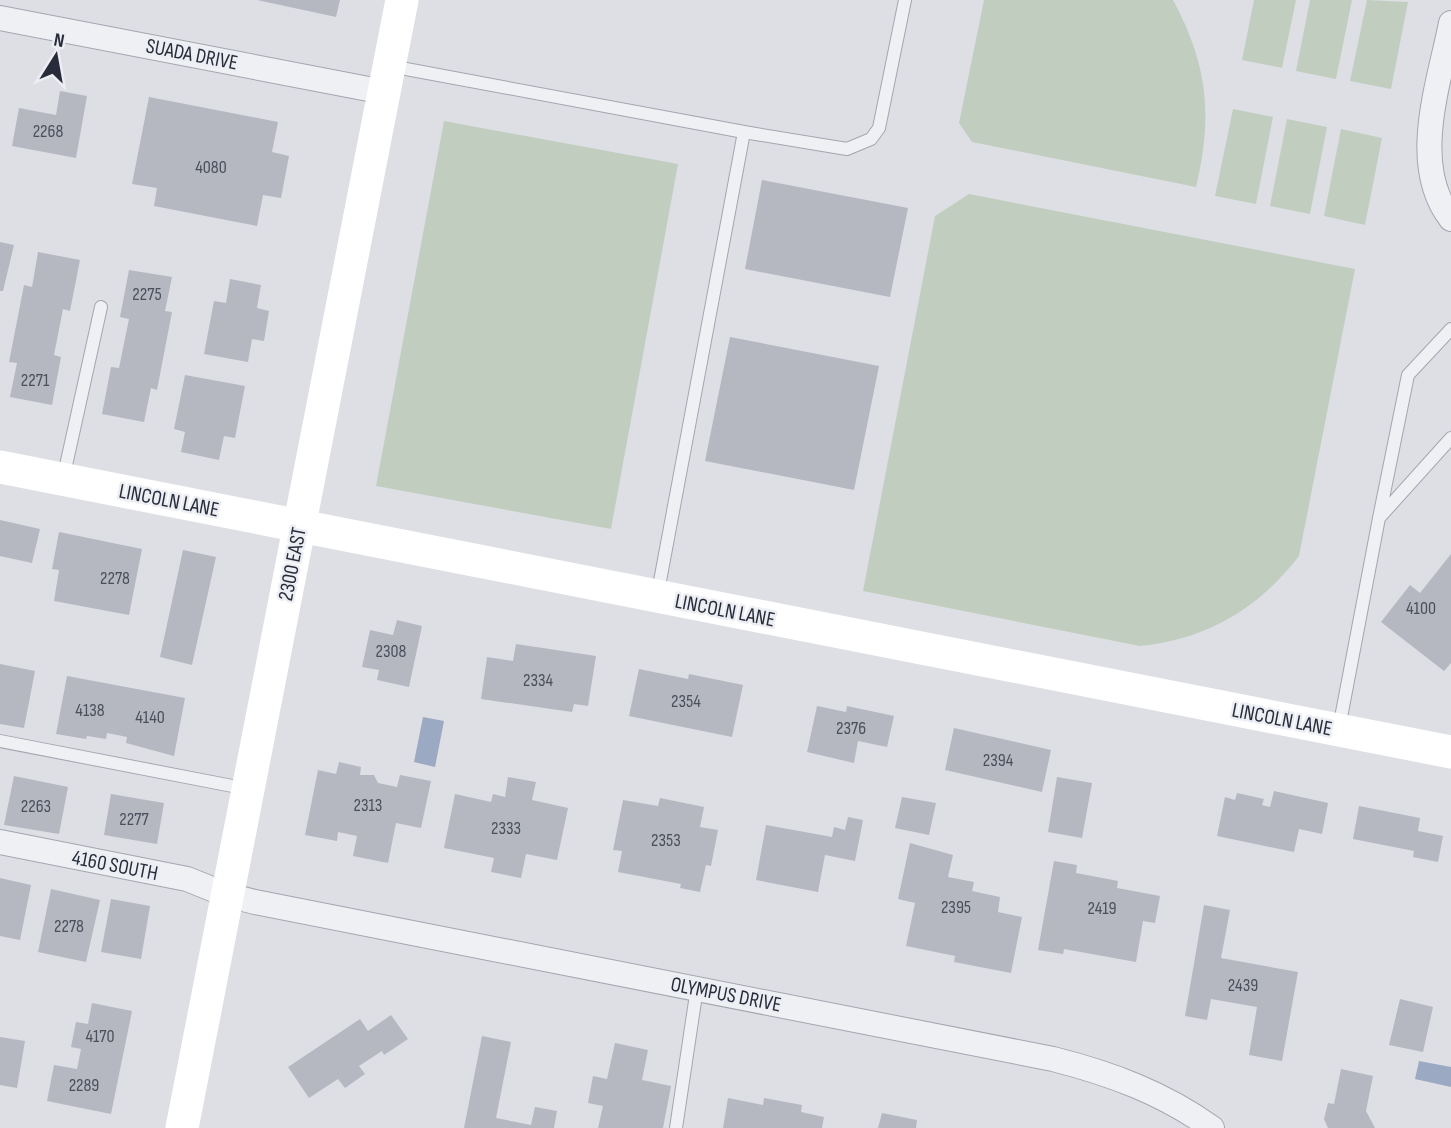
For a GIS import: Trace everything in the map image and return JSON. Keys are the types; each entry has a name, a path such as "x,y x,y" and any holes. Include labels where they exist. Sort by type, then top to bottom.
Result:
{"street":[{"name":"2300 EAST","path":"182,1128 402,0"},
{"name":"SUADA DRIVE","path":"0,18 387,79"},
{"path":"1451,23 1430,142 1435,192 1451,219"},
{"name":"LINCOLN LANE","path":"0,467 1451,752"},
{"name":"4160 SOUTH","path":"0,842 187,879 227,895"},
{"name":"OLYMPUS DRIVE","path":"227,895 1041,1056 1098,1070 1159,1094 1213,1128"}],"lane":[{"path":"387,79 847,149 872,139 879,128 905,0"},
{"path":"657,597 744,132"},
{"path":"62,479 101,307"},
{"path":"1338,730 1408,375 1451,329"},
{"path":"1379,518 1451,438"},
{"path":"0,741 248,789"},
{"path":"676,1128 697,988"}],"green space":[{"path":"984,0 1173,0 1194,47 1204,91 1204,137 1196,187 972,142 959,123"},
{"path":"1254,0 1296,0 1282,68 1242,60"},
{"path":"1310,0 1352,0 1336,79 1296,71"},
{"path":"1367,0 1408,2 1391,89 1350,81"},
{"path":"1233,109 1273,117 1256,204 1215,196"},
{"path":"1287,119 1327,127 1310,214 1270,206"},
{"path":"444,121 678,164 611,529 376,486"},
{"path":"1341,129 1382,138 1365,225 1324,216"},
{"path":"969,194 1355,269 1299,556 1283,575 1248,606 1209,628 1164,642 1140,646 863,591 935,216"}],"water":[{"path":"423,717 444,721 435,767 414,762"},
{"path":"1419,1061 1451,1067 1451,1087 1415,1079"}],"building":[{"path":"257,0 340,0 336,17"},
{"path":"60,91 87,96 76,158 12,146 19,108 56,115"},
{"path":"149,97 278,122 272,152 289,156 281,198 263,195 257,226 154,206 157,188 132,184"},
{"path":"762,180 908,208 890,297 745,269"},
{"path":"0,242 14,245 3,291 0,291"},
{"path":"38,252 80,260 70,311 63,309 54,355 61,357 52,405 10,397 17,363 9,362 24,285 32,287"},
{"path":"129,270 172,277 165,311 172,312 157,390 151,388 144,422 102,414 111,367 119,368 129,319 120,317"},
{"path":"230,279 261,285 257,308 269,311 264,341 252,339 248,362 204,354 214,301 226,303"},
{"path":"730,337 879,366 854,490 705,461"},
{"path":"185,375 245,386 235,438 224,436 219,460 181,452 185,432 174,429"},
{"path":"0,520 40,529 32,563 0,556"},
{"path":"59,532 142,549 129,615 54,601 59,570 52,569"},
{"path":"183,550 216,557 192,665 160,657"},
{"path":"1451,554 1451,663 1444,671 1381,622 1410,585 1420,593"},
{"path":"397,620 422,626 409,687 377,680 379,670 362,667 370,630 393,635"},
{"path":"516,644 596,656 588,706 574,704 572,712 481,699 487,657 513,661"},
{"path":"0,664 35,671 24,728 0,724"},
{"path":"639,669 688,679 689,674 743,685 732,737 629,716"},
{"path":"67,676 185,698 174,756 126,743 127,737 107,733 106,739 56,734"},
{"path":"817,706 846,712 847,706 894,716 887,747 858,741 854,763 807,752"},
{"path":"954,728 1051,750 1042,792 945,770"},
{"path":"339,762 361,767 360,775 374,775 378,783 397,787 400,775 431,781 421,828 396,823 388,863 353,856 357,836 338,832 337,841 305,835 318,770 336,774"},
{"path":"14,776 68,787 59,834 4,825"},
{"path":"508,777 536,782 532,800 568,808 557,860 526,854 521,878 491,872 494,858 444,848 455,794 491,802 493,794 505,797"},
{"path":"1057,777 1092,783 1082,838 1048,832"},
{"path":"1274,791 1328,803 1322,834 1299,829 1294,852 1217,836 1225,797 1235,800 1237,793 1264,799 1262,805 1270,807"},
{"path":"111,794 164,803 157,844 104,835"},
{"path":"902,797 936,803 929,835 895,828"},
{"path":"660,798 704,807 700,827 718,830 711,866 706,865 700,892 680,888 681,884 618,872 622,851 613,850 623,800 658,806"},
{"path":"1359,806 1420,818 1418,831 1443,836 1438,862 1413,857 1414,851 1353,839"},
{"path":"848,817 863,820 855,861 825,855 818,892 756,880 766,825 832,837 834,827 845,830"},
{"path":"910,843 953,855 948,877 974,882 972,891 1000,897 998,912 1022,917 1011,973 954,962 955,956 906,946 915,903 898,899"},
{"path":"1054,861 1077,865 1076,873 1118,881 1117,888 1160,896 1155,923 1143,921 1136,962 1064,949 1063,954 1038,950"},
{"path":"0,878 31,885 20,940 0,936"},
{"path":"51,889 100,900 86,962 38,952"},
{"path":"111,899 150,906 141,959 101,952"},
{"path":"1204,905 1230,910 1221,958 1298,972 1282,1061 1249,1055 1257,1007 1211,999 1207,1020 1185,1016"},
{"path":"1400,999 1433,1007 1423,1052 1389,1045"},
{"path":"92,1003 132,1011 111,1114 47,1101 54,1065 77,1069 81,1049 71,1047 76,1022 88,1024"},
{"path":"391,1015 408,1039 384,1055 382,1051 359,1066 365,1074 345,1088 338,1079 309,1098 288,1067 360,1019 368,1031"},
{"path":"482,1036 511,1042 496,1118 531,1125 535,1107 557,1111 554,1128 464,1128"},
{"path":"0,1037 25,1041 17,1088 0,1085"},
{"path":"615,1043 648,1050 642,1080 671,1086 663,1128 598,1128 603,1106 588,1103 593,1076 607,1079"},
{"path":"1341,1069 1373,1076 1366,1111 1375,1128 1328,1128 1324,1119 1328,1103 1334,1104"},
{"path":"728,1098 763,1105 764,1098 802,1105 801,1112 824,1117 822,1128 723,1128"},
{"path":"882,1113 917,1120 916,1128 878,1128"}]}
